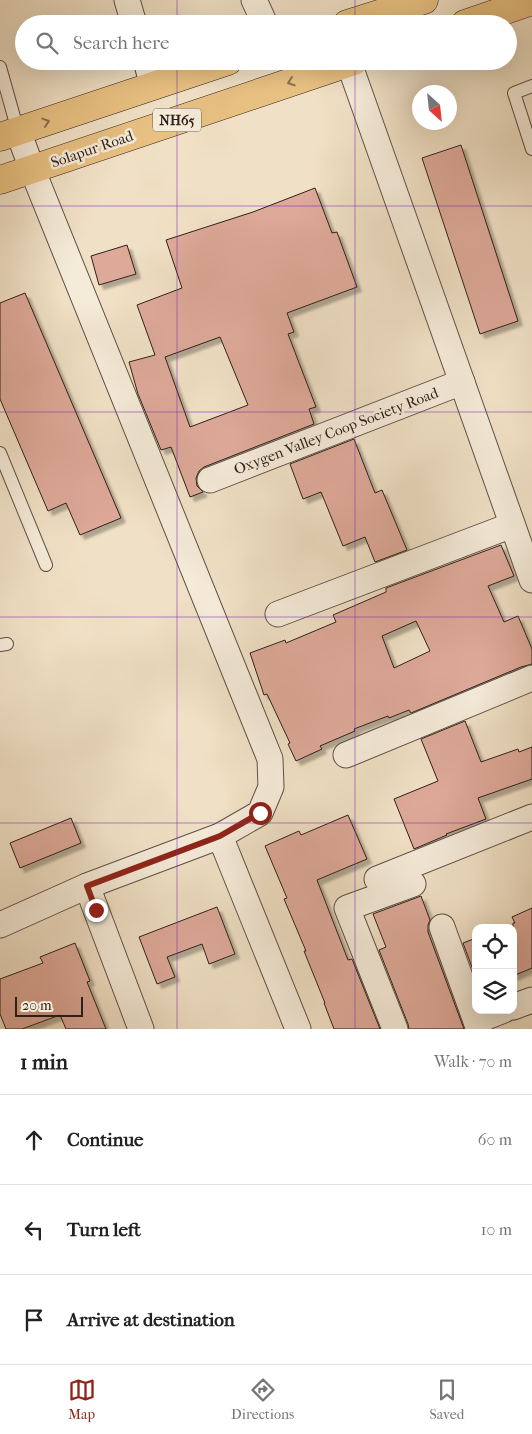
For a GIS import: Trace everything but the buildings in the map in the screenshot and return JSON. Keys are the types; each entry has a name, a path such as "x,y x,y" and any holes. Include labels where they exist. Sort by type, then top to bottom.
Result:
{"highway":[{"path":"374,15 412,2"},
{"path":"492,15 532,2"},
{"name":"NH65","path":"9,134 149,74 173,70"},
{"name":"Solapur Road","path":"0,180 328,70"}],"street":[{"path":"127,0 131,15"},
{"path":"254,0 261,15"},
{"path":"355,70 532,580"},
{"path":"0,925 87,886 220,836 260,813 270,787 270,759 32,169 9,134"},
{"name":"Oxygen Valley Coop Society Road","path":"210,480 462,382"},
{"path":"278,614 512,525"},
{"path":"346,756 532,678"},
{"path":"377,879 532,817"},
{"path":"220,836 298,1029"},
{"path":"395,1029 347,908 413,884"},
{"path":"87,886 141,1029"},
{"path":"442,927 478,1025 497,1014"},
{"path":"517,1006 532,1000"}],"lane":[{"path":"0,67 9,134"},
{"path":"532,86 514,93 532,149"},
{"path":"0,453 46,565"}],"route":[{"path":"96,910 87,886 220,836 260,813"}]}
